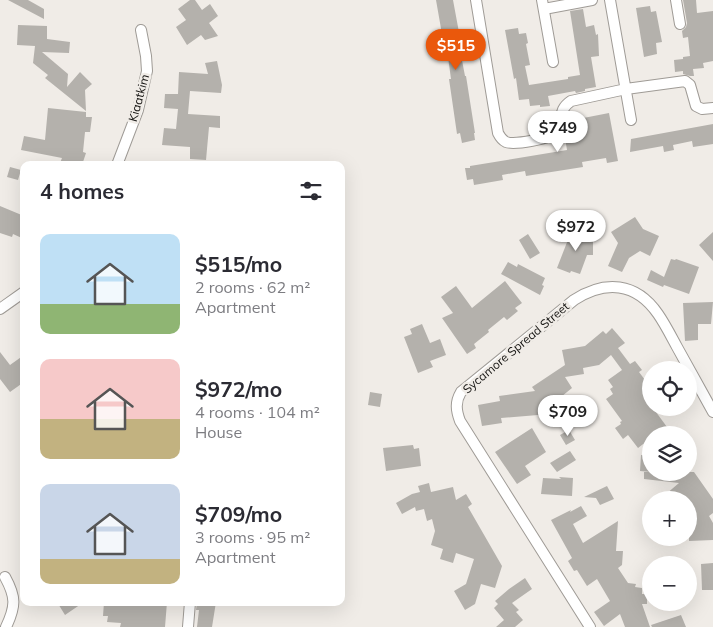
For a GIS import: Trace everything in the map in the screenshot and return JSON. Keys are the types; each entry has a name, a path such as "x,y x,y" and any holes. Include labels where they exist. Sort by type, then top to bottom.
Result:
{"street":[{"path":"476,0 498,133 504,140 514,143 549,137 556,133 561,112 566,104 571,101 626,89 685,81 690,85 696,106 702,109 713,108"},
{"path":"553,62 543,5 592,0"},
{"path":"610,0 631,120"},
{"path":"676,0 680,24"},
{"name":"Kiaatkim","path":"119,161 138,110 147,71 146,56 140,30"},
{"name":"Sycamore Spread Street","path":"590,627 460,421 456,411 456,404 461,392 574,300 586,292 609,286 629,289 640,295 658,314 713,412"},
{"path":"0,309 20,295"},
{"path":"5,577 12,589 14,598 12,616 6,627"},
{"path":"188,627 190,606"}],"building":[{"path":"8,0 28,0 44,9 44,19"},
{"path":"190,0 195,0 202,10 210,4 218,16 209,23 218,36 205,40 201,35 187,45 176,27 186,20 178,9"},
{"path":"436,0 453,0 463,54 461,55 466,76 475,140 462,143 460,133 457,134 449,79 451,79 448,57 446,57"},
{"path":"683,0 696,0 697,13 713,11 713,61 703,63 704,68 693,69 694,76 683,74 683,71 675,72 674,60 690,56 688,37 683,38 682,31 687,23"},
{"path":"650,6 651,12 656,11 662,42 656,43 657,54 644,57 636,8"},
{"path":"583,9 586,27 594,25 596,35 598,34 599,56 591,57 596,87 576,93 575,91 548,96 550,106 530,106 529,99 519,100 505,30 518,28 519,34 526,33 530,65 525,66 529,85 568,79 568,77 580,75 570,11"},
{"path":"18,25 47,26 47,39 70,42 69,53 42,52 68,74 67,87 80,72 92,84 85,90 86,111 45,78 48,75 33,63 35,46 17,45"},
{"path":"217,61 222,85 221,93 190,91 188,114 220,116 220,128 209,127 206,160 190,159 190,147 162,145 164,128 176,129 178,109 164,108 165,94 178,94 179,72 208,74 205,63"},
{"path":"48,108 86,112 86,117 92,117 90,132 85,132 83,152 86,153 83,161 61,161 62,158 21,150 24,136 45,140"},
{"path":"609,113 618,161 607,163 606,158 582,162 583,167 526,176 525,171 502,175 503,180 474,185 473,179 467,180 465,168 470,168 470,166 567,150 564,132 568,121"},
{"path":"713,124 713,144 693,147 692,141 673,145 674,150 664,152 663,146 630,152 631,139"},
{"path":"10,167 20,170 18,180 7,177"},
{"path":"0,206 20,214 20,237 13,234 12,237 0,233"},
{"path":"635,217 643,229 659,236 650,256 640,251 629,258 622,272 608,266 618,243 611,232"},
{"path":"571,232 593,234 593,255 587,255 580,274 571,271 570,273 557,268"},
{"path":"713,232 713,261 699,245"},
{"path":"528,234 540,253 530,259 519,240"},
{"path":"671,259 699,267 689,294 664,285 663,287 647,280 651,270 664,277"},
{"path":"508,262 517,267 518,264 545,278 540,295 501,274"},
{"path":"505,281 522,303 515,308 518,311 507,320 504,317 488,330 489,332 474,344 476,348 467,354 442,318 453,313 441,297 456,286 472,308"},
{"path":"713,302 711,324 698,324 698,340 685,341 683,303"},
{"path":"422,324 430,343 440,339 446,355 430,361 433,367 418,373 404,337 412,334 410,329"},
{"path":"612,328 625,343 618,348 630,364 635,361 642,370 639,372 642,376 642,416 659,416 666,426 642,426 642,445 638,448 628,435 623,439 615,428 622,421 606,399 613,394 610,389 613,387 608,380 622,370 611,355 599,365 583,368 584,374 565,377 572,388 551,405 555,410 550,414 501,418 502,423 482,426 478,405 500,401 499,396 535,391 532,387 565,365 562,350 585,346 603,331 606,334"},
{"path":"0,352 10,365 20,358 20,385 10,392 0,379"},
{"path":"370,392 382,394 380,407 368,405"},
{"path":"532,428 546,452 525,466 531,475 517,484 495,452"},
{"path":"569,430 575,440 566,445 560,435"},
{"path":"413,445 414,449 419,448 421,466 386,471 383,448"},
{"path":"570,451 576,460 557,472 550,463"},
{"path":"641,455 642,471 640,471"},
{"path":"697,476 713,499 713,513 709,516 713,523 713,540 697,541 697,491 670,491 679,483 662,481 697,481"},
{"path":"559,477 573,478 572,496 541,494 543,478 561,479"},
{"path":"429,483 431,492 453,487 456,500 466,494 472,504 468,507 502,566 495,588 481,584 475,604 465,610 454,591 466,584 474,559 456,553 453,563 440,559 443,549 431,545 435,531 432,519 427,521 424,509 416,511 415,507 402,514 396,503 412,494 420,492 418,486"},
{"path":"607,486 614,499 600,505 596,498 584,497"},
{"path":"581,506 587,516 573,524 583,543 618,521 616,551 623,551 622,565 618,568 628,583 636,584 635,587 642,588 642,611 644,611 650,627 625,627 620,614 604,626 594,612 610,601 597,579 587,586 577,570 574,571 568,561 572,558 551,520 571,510 570,512"},
{"path":"713,563 713,590 702,590 701,564"},
{"path":"525,578 532,589 512,603 519,610 516,612 523,620 515,627 496,627 504,620 494,608 498,604 495,601"},
{"path":"59,606 78,606 65,615"},
{"path":"104,606 167,606 165,627 120,627 121,623 107,622 108,616 103,616"},
{"path":"196,606 215,606 212,627 197,627 199,610 196,610"},
{"path":"681,615 686,627 652,627 651,625"}]}
